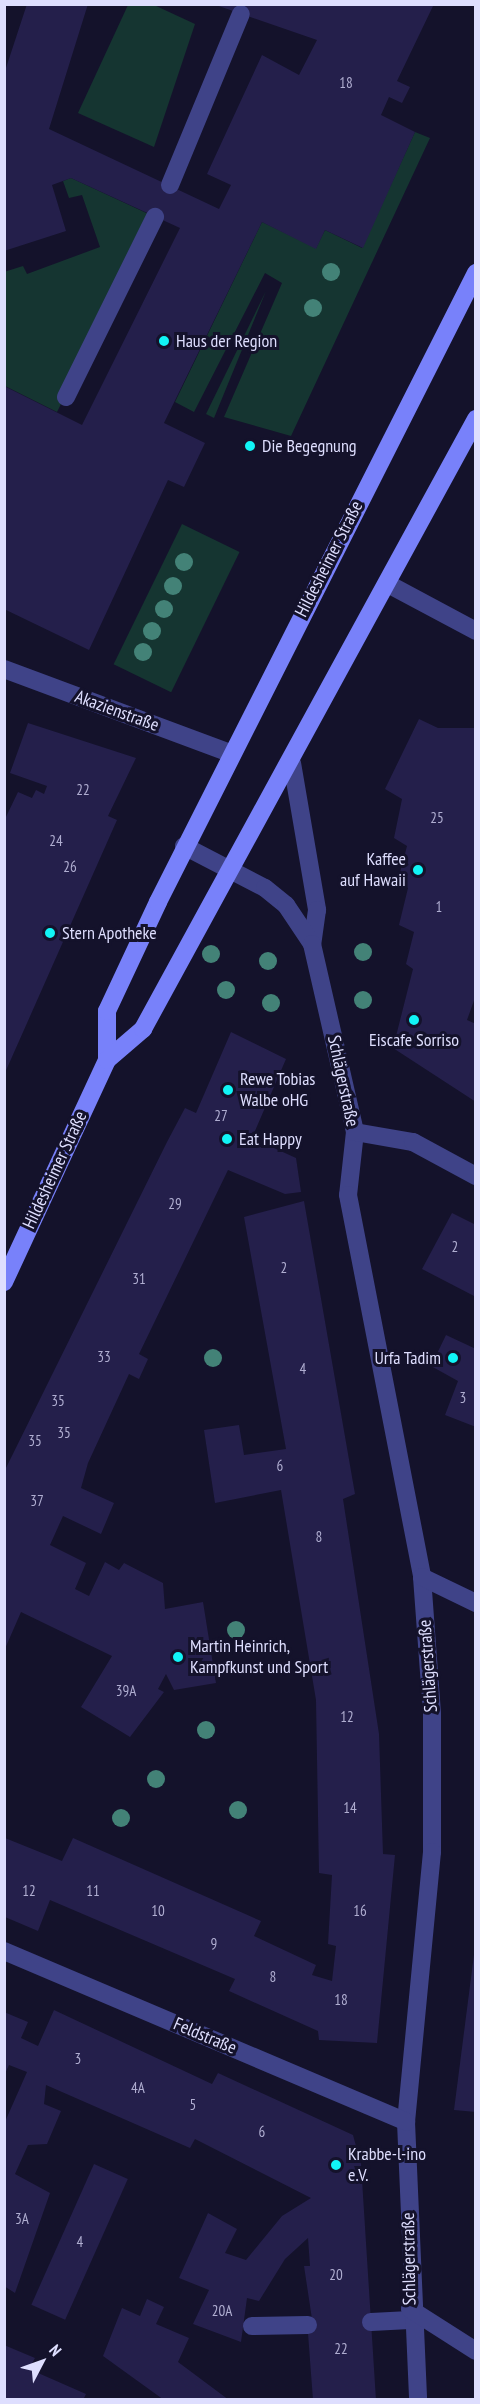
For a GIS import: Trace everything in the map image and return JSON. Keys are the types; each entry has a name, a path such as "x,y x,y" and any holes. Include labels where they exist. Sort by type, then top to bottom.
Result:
{"main road":[{"name":"Hildesheimer Straße","path":"107,1060 107,1011 184,846 476,273"},
{"name":"Hildesheimer Straße","path":"4,1282 107,1060 143,1029 292,763 476,418"}],"street":[{"path":"170,184 241,14"},
{"path":"66,397 155,217"},
{"path":"388,584 476,631"},
{"name":"Akazienstraße","path":"4,669 230,753"},
{"name":"Schlägerstraße","path":"292,763 317,910 312,944"},
{"path":"184,846 231,870"},
{"name":"Schlägerstraße","path":"231,870 286,905 312,944 355,1132 348,1195 422,1577 432,1714 432,1852 406,2122 410,2315 417,2400"},
{"path":"355,1132 413,1142 476,1176"},
{"path":"422,1577 476,1603"},
{"name":"Feldstraße","path":"5,1952 406,2122"},
{"path":"371,2322 410,2315 476,2351"},
{"path":"252,2326 308,2325"}],"green space":[{"path":"128,5 154,5 195,24 154,147 78,113"},
{"path":"415,132 430,138 291,436 224,417 282,283 265,273 194,412 175,402 262,222 316,248 325,230 362,248"},
{"path":"71,178 155,217 57,412 5,386 4,272 23,266 27,274 100,247 82,195 69,198 63,181"},
{"path":"266,291 214,418 206,414"},
{"path":"182,524 240,552 171,692 114,664"}],"building":[{"name":"Haus der Region","path":"27,4 88,4 49,129 219,209 231,185 207,174 262,55 299,75 317,40 213,4 434,4 397,81 410,87 402,103 389,97 381,115 415,132 363,248 325,230 316,249 262,222 164,423 205,443 184,487 168,480 89,650 4,609 4,386 82,425 180,228 71,178 52,185 66,231 4,251 4,74"},
{"path":"419,719 438,728 476,728 476,995 467,1020 476,1024 476,1102 393,1048 413,969 406,964 414,932 399,925 408,888 397,884 407,846 394,838 402,799 385,789"},
{"path":"28,723 136,758 108,816 117,820 4,1075 4,821 18,792 32,798 36,790 44,794 47,786 10,773"},
{"path":"231,1032 286,1059 252,1138 296,1158 301,1192 285,1194 228,1170 139,1354 148,1359 139,1379 129,1374 88,1463 81,1488 114,1503 101,1534 63,1516 50,1545 86,1563 75,1589 89,1596 105,1562 119,1570 124,1563 163,1583 165,1609 203,1602 216,1683 174,1690 166,1674 158,1689 164,1692 130,1737 81,1707 112,1656 21,1612 4,1651 4,1472 167,1142 185,1108 196,1113"},
{"path":"304,1201 355,1494 343,1499 379,1734 383,1854 395,1855 377,2043 319,2040 318,2031 229,1991 235,1979 50,1900 38,1931 5,1917 5,1838 62,1861 73,1838 261,1921 254,1936 316,1965 312,1975 332,1981 336,1946 328,1944 332,1875 319,1873 316,1700 281,1490 215,1503 204,1430 239,1425 244,1455 286,1449 244,1217"},
{"path":"452,1213 476,1225 476,1297 422,1269"},
{"path":"446,1335 476,1349 476,1427 445,1415 458,1381 431,1366"},
{"path":"476,1939 476,2112 454,2110"},
{"path":"54,2010 212,2084 218,2073 353,2135 361,2164 376,2400 313,2400 307,2320 312,2319 304,2266 310,2266 308,2238 285,2259 259,2301 247,2298 241,2342 193,2324 209,2290 179,2278 208,2213 237,2229 225,2253 246,2260 282,2216 311,2198 195,2139 190,2148 46,2085 44,2104 61,2111 47,2144 28,2145 15,2174 50,2193 15,2293 4,2286 4,2124 27,2072 9,2065 4,2076 4,2012 28,2022 21,2038 38,2046"},
{"path":"94,2164 128,2179 65,2320 31,2305"},
{"path":"147,2299 164,2307 156,2324 189,2338 178,2362 229,2400 164,2400 103,2356 122,2308 140,2316"},
{"path":"4,2345 35,2358 29,2369 86,2394 83,2400 4,2400"}],"place":[{"name":"Haus der Region","path":"164,341"},
{"name":"Die Begegnung","path":"250,446"},
{"name":"Kaffee auf Hawaii","path":"418,870"},
{"name":"Stern Apotheke","path":"50,933"},
{"name":"Eiscafe Sorriso","path":"414,1020"},
{"name":"Rewe Tobias Walbe oHG","path":"228,1090"},
{"name":"Eat Happy","path":"227,1139"},
{"name":"Urfa Tadim","path":"453,1358"},
{"name":"Martin Heinrich, Kampfkunst und Sport","path":"178,1657"},
{"name":"Krabbe-l-ino e.V.","path":"336,2165"}]}
